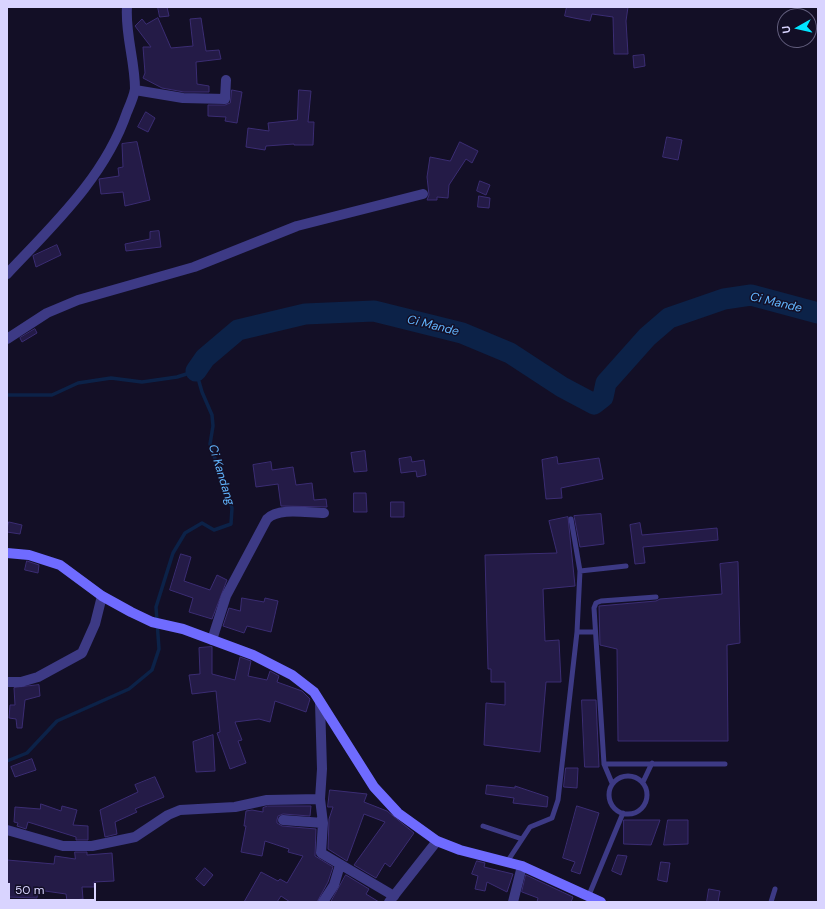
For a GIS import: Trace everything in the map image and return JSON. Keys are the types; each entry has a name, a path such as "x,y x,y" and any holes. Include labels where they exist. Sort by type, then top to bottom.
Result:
{"main road":[{"path":"7,553 29,555 60,565 102,596 152,622 176,627 212,640 253,656 292,675 309,687 374,787 398,812 437,841 460,850 522,866 589,895 601,902"}],"street":[{"path":"7,274 35,247 68,210 108,155 123,123 135,90 126,7"},
{"path":"135,90 183,98 225,100 226,80"},
{"path":"7,339 48,313 78,300 194,267 297,226 423,194"},
{"path":"212,640 226,596 266,519 274,513 281,512 324,513"},
{"path":"7,682 21,682 38,677 82,653 95,624 102,596"},
{"path":"320,703 322,769 320,799 323,823 321,853 392,899 437,841"},
{"path":"7,830 63,846 92,846 134,837 168,815 180,810 235,807 267,800 320,799"},
{"path":"283,820 323,823"},
{"path":"323,902 334,885 340,865"},
{"path":"513,902 522,866"}],"lane":[{"path":"507,862 532,825 552,818 558,800 577,632 580,571 571,519"},
{"path":"580,571 626,566"},
{"path":"612,784 604,764 594,608 596,603 601,601 656,597"},
{"path":"577,632 595,632"},
{"path":"643,782 652,763"},
{"path":"604,764 725,764"},
{"path":"628,775 639,778 643,782 648,792 646,803 639,811 634,813 623,813 611,803 609,792 612,784 618,778 628,775"},
{"path":"589,895 623,813"},
{"path":"483,826 522,839"},
{"path":"771,902 775,889"}],"building":[{"path":"158,7 167,7 169,16 160,17"},
{"path":"567,7 628,7 626,21 628,54 614,54 613,17 592,14 590,21 574,18 565,16"},
{"path":"158,18 171,48 193,46 190,19 201,18 206,51 219,50 221,59 196,62 197,84 209,86 209,92 184,92 162,88 143,78 145,73 143,47 151,47 135,26 142,19 146,24"},
{"path":"644,55 645,66 634,68 633,56"},
{"path":"232,90 242,92 237,123 225,121 226,117 208,116 208,105 225,105 230,103"},
{"path":"299,90 311,91 308,122 314,122 313,145 294,144 266,146 265,150 246,147 248,128 269,131 268,123 297,120"},
{"path":"146,112 155,118 148,132 138,127"},
{"path":"667,137 682,140 678,160 663,157"},
{"path":"137,142 150,200 125,206 123,192 101,194 99,179 119,176 118,168 123,167 122,144"},
{"path":"460,142 478,151 472,163 466,159 449,185 448,198 437,197 437,200 427,200 429,195 427,177 430,157 450,161"},
{"path":"480,181 490,185 486,195 477,191"},
{"path":"479,196 490,198 489,208 478,207"},
{"path":"159,231 161,247 126,251 125,244 150,239 150,232"},
{"path":"57,245 61,255 36,267 33,256"},
{"path":"35,329 37,333 22,342 20,338"},
{"path":"365,451 367,471 354,472 351,453"},
{"path":"411,457 412,462 424,460 426,475 417,477 416,471 401,473 399,459"},
{"path":"557,457 558,464 599,458 603,479 561,488 562,498 546,499 542,460"},
{"path":"271,462 272,470 293,467 296,485 312,483 314,500 326,499 327,507 281,506 278,484 256,487 253,465"},
{"path":"354,493 366,493 367,512 354,512"},
{"path":"391,502 404,502 404,517 391,517"},
{"path":"601,514 604,544 580,547 574,516"},
{"path":"568,517 575,586 543,589 545,641 559,640 561,682 546,682 540,752 484,745 486,703 505,705 505,682 491,682 491,669 488,669 485,555 557,553 549,521"},
{"path":"9,522 22,525 20,534 7,532"},
{"path":"640,523 642,535 717,528 718,540 643,547 645,563 635,564 630,525"},
{"path":"181,554 191,557 184,581 210,590 217,575 227,580 212,619 189,612 193,598 170,590"},
{"path":"27,561 39,565 38,573 25,570"},
{"path":"738,562 740,643 727,645 728,741 618,741 617,649 600,645 599,606 722,594 720,564"},
{"path":"242,598 264,602 265,598 278,601 271,632 247,626 244,633 223,626 229,608 240,611"},
{"path":"212,647 212,674 235,680 240,657 251,661 248,676 267,680 270,671 279,676 277,682 302,691 310,699 306,712 275,701 270,722 259,719 235,722 242,740 238,741 246,763 230,769 217,733 220,732 216,691 192,694 189,675 200,674 199,648"},
{"path":"39,685 40,696 25,700 22,728 17,728 16,719 9,718 10,705 15,705 14,688"},
{"path":"582,700 596,700 599,767 585,767"},
{"path":"213,735 215,771 196,772 193,742"},
{"path":"32,759 36,770 15,777 11,767"},
{"path":"566,768 578,768 577,788 564,787"},
{"path":"155,777 164,797 135,809 137,812 115,822 117,834 105,837 100,810 138,792 135,785"},
{"path":"487,785 515,788 515,786 548,797 547,807 513,803 514,798 486,794"},
{"path":"330,790 367,794 364,802 387,811 414,833 390,867 385,863 376,878 354,865 385,822 364,814 347,861 328,849 329,819 333,807 328,807"},
{"path":"41,804 61,811 62,806 77,810 73,825 88,826 88,840 76,840 76,837 28,822 26,829 17,826 18,823 14,822 15,807 40,809"},
{"path":"268,806 311,806 310,816 283,814 278,816 277,823 282,826 316,829 315,856 333,867 328,882 317,902 290,902 281,896 277,902 244,902 261,872 278,881 280,879 287,883 303,856 288,852 289,849 265,841 262,856 241,852 246,826 244,826 246,811 252,810 263,812 263,808"},
{"path":"577,806 599,813 580,874 571,871 575,862 563,858"},
{"path":"624,820 660,820 651,845 624,844"},
{"path":"668,820 688,820 688,844 664,845"},
{"path":"75,852 87,852 87,855 112,853 114,881 94,882 94,887 82,887 83,899 67,901 66,894 38,890 37,898 7,897 7,860 54,864 55,856 75,859"},
{"path":"618,855 627,856 621,875 612,871"},
{"path":"477,861 485,863 484,867 513,874 507,892 487,882 485,891 475,889 478,876 472,874"},
{"path":"661,862 670,863 667,882 658,880"},
{"path":"205,868 213,875 204,886 196,879"},
{"path":"346,875 369,889 366,894 379,902 331,902"},
{"path":"526,875 573,897 571,902 537,902 538,898 522,892"},
{"path":"709,889 720,891 718,902 707,902"}],"waterway":[{"name":"Ci Mande","path":"196,371 205,358 238,330 305,314 374,311 462,333 510,353 562,387 594,404 603,397 606,383 647,337 669,318 724,299 751,295 818,313"},
{"name":"Ci Kandang","path":"7,395 52,395 78,383 111,378 142,382 177,377 196,371 202,392 212,415 213,426 210,444 232,508 231,524 214,530 202,523 185,533 173,553 156,607 159,649 152,670 129,689 57,721 27,753 7,761"}]}
